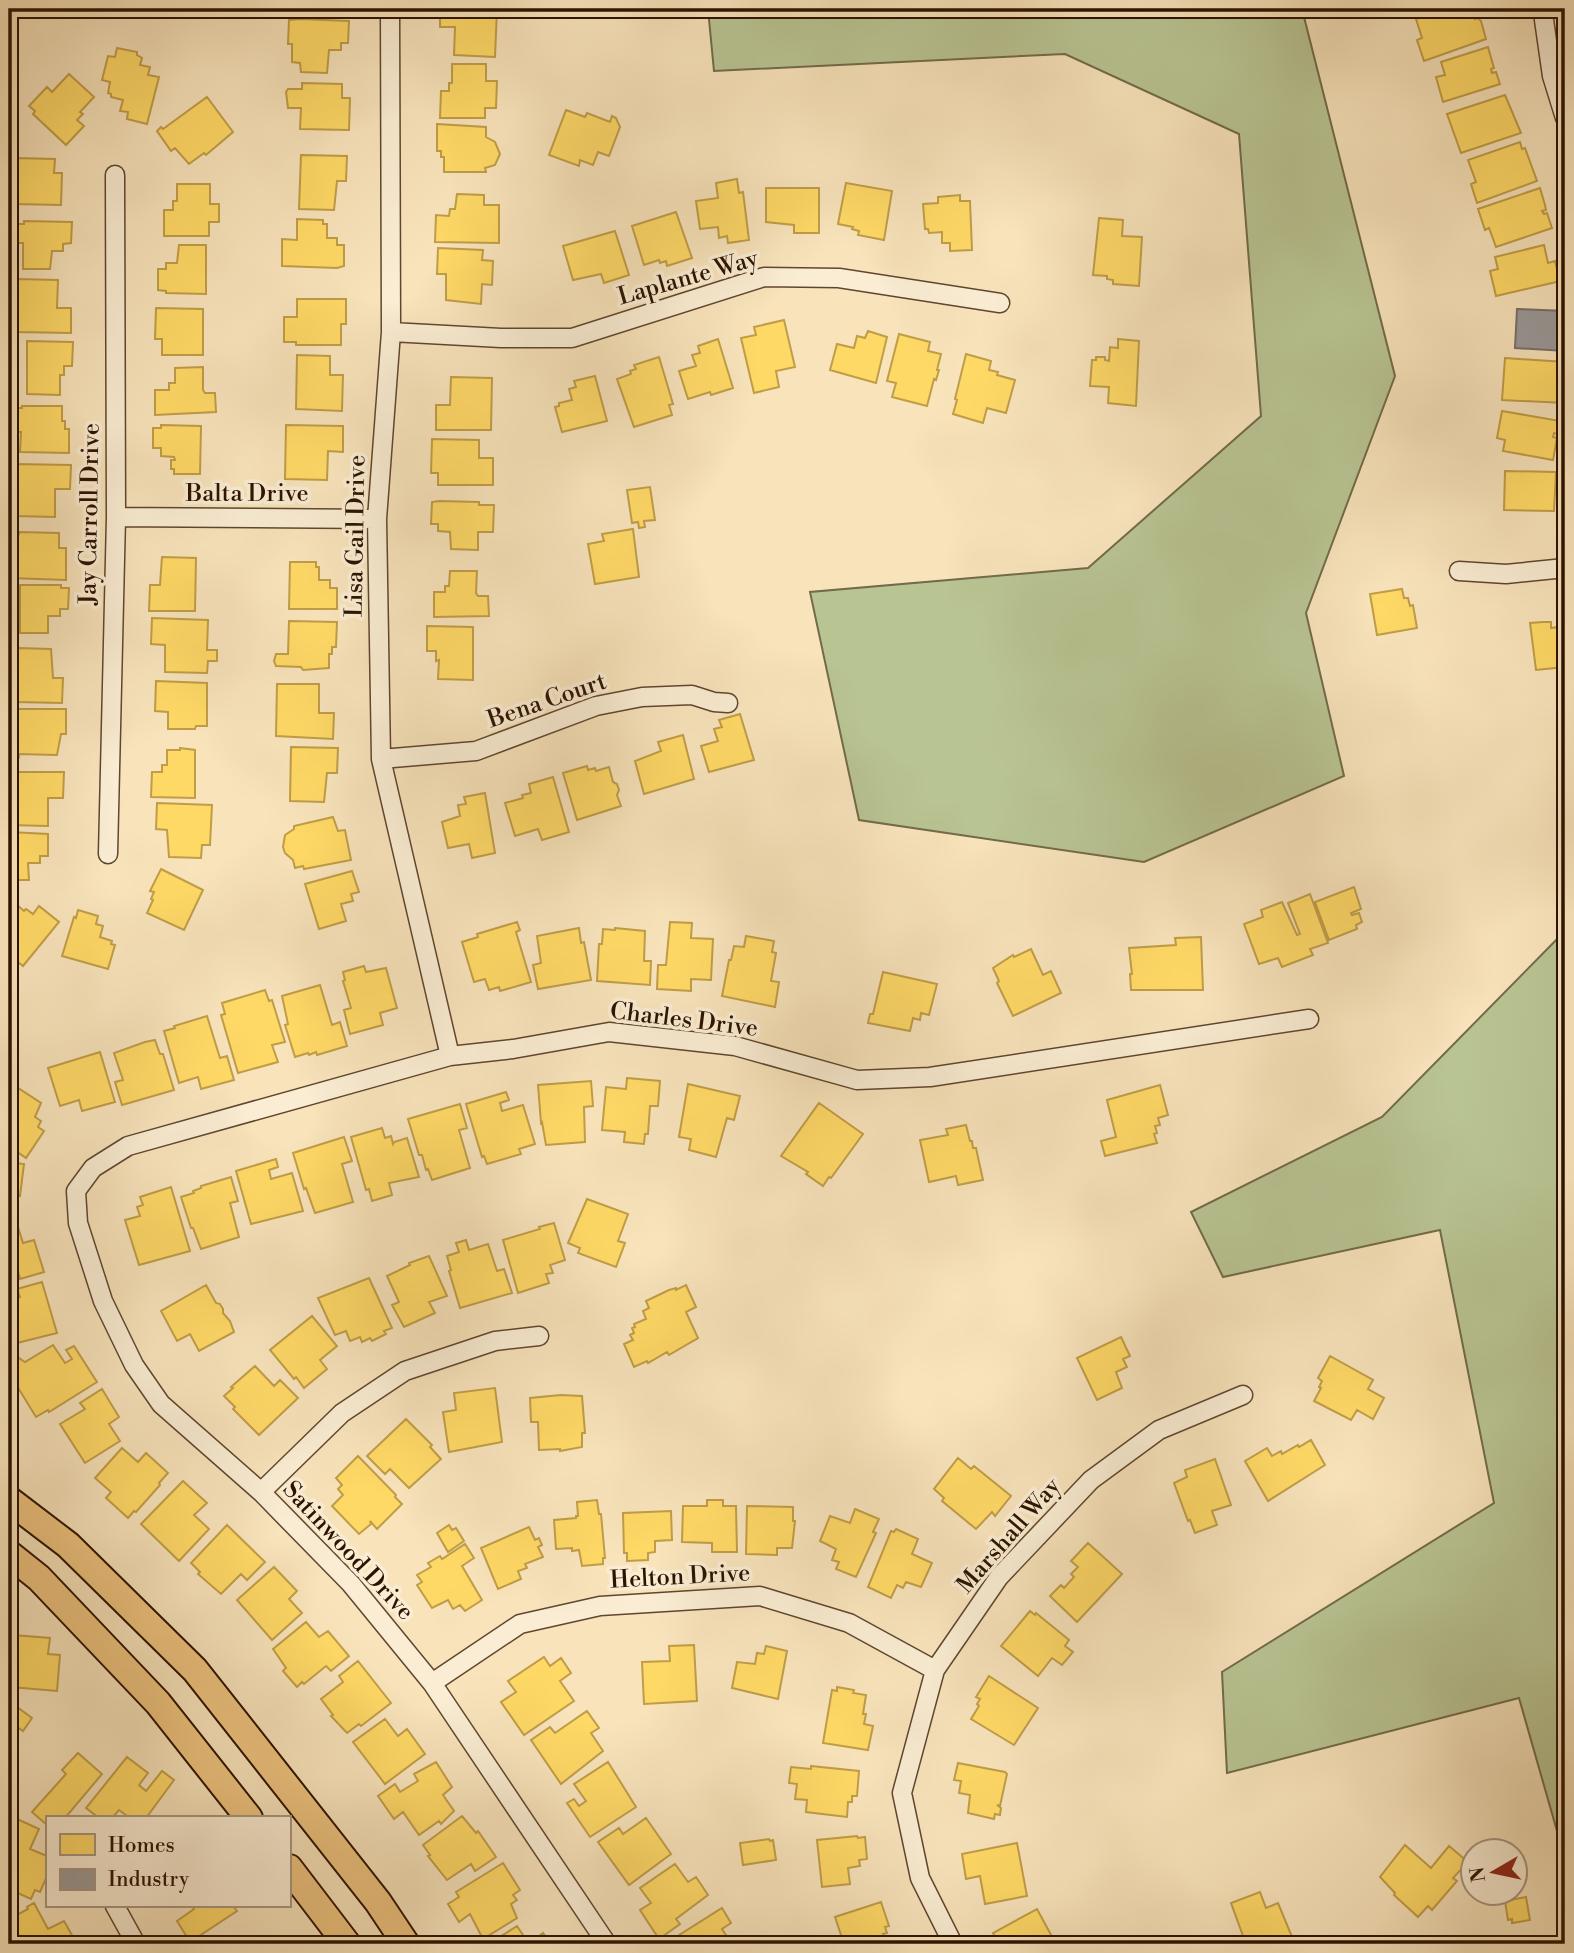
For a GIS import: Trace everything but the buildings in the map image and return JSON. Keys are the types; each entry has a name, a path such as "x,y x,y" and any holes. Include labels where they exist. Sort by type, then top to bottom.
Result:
{"main road":[{"path":"9,1500 68,1545 195,1670 379,1902 406,1944"},
{"path":"9,1554 39,1578 158,1703 247,1816"},
{"path":"290,1869 347,1944"}],"street":[{"name":"Lisa Gail Drive","path":"390,9 391,332 377,519 381,759 450,1056"},
{"path":"1542,13 1552,76 1565,118"},
{"name":"Jay Carroll Drive","path":"108,853 116,517 115,175"},
{"name":"Laplante Way","path":"391,332 501,338 572,338 764,277 839,278 1000,303"},
{"name":"Balta Drive","path":"116,517 377,519"},
{"path":"1459,571 1506,574 1565,568"},
{"name":"Bena Court","path":"381,759 476,751 596,706 642,697 692,695 728,703"},
{"name":"Charles Drive","path":"76,1191 93,1168 128,1146 450,1056 513,1049 609,1032 735,1046 857,1080 918,1077 1309,1019"},
{"name":"Satinwood Drive","path":"76,1191 78,1223 103,1301 134,1365 161,1404 261,1492 351,1584 432,1684 607,1944"},
{"path":"261,1492 342,1412 405,1371 495,1341 539,1336"},
{"name":"Marshall Way","path":"953,1944 920,1878 902,1793 936,1670 999,1577 1090,1480 1159,1430 1243,1395"},
{"name":"Helton Drive","path":"432,1684 520,1624 600,1606 760,1596 849,1623 936,1670"},
{"path":"116,1908 136,1944"}],"green space":[{"path":"708,9 1302,9 1395,376 1306,613 1344,776 1144,862 859,820 810,592 1088,568 1261,416 1239,134 1065,54 714,71"},
{"path":"1565,931 1565,1859 1519,1698 1227,1773 1222,1672 1494,1503 1440,1230 1223,1277 1191,1212 1382,1117"}]}
